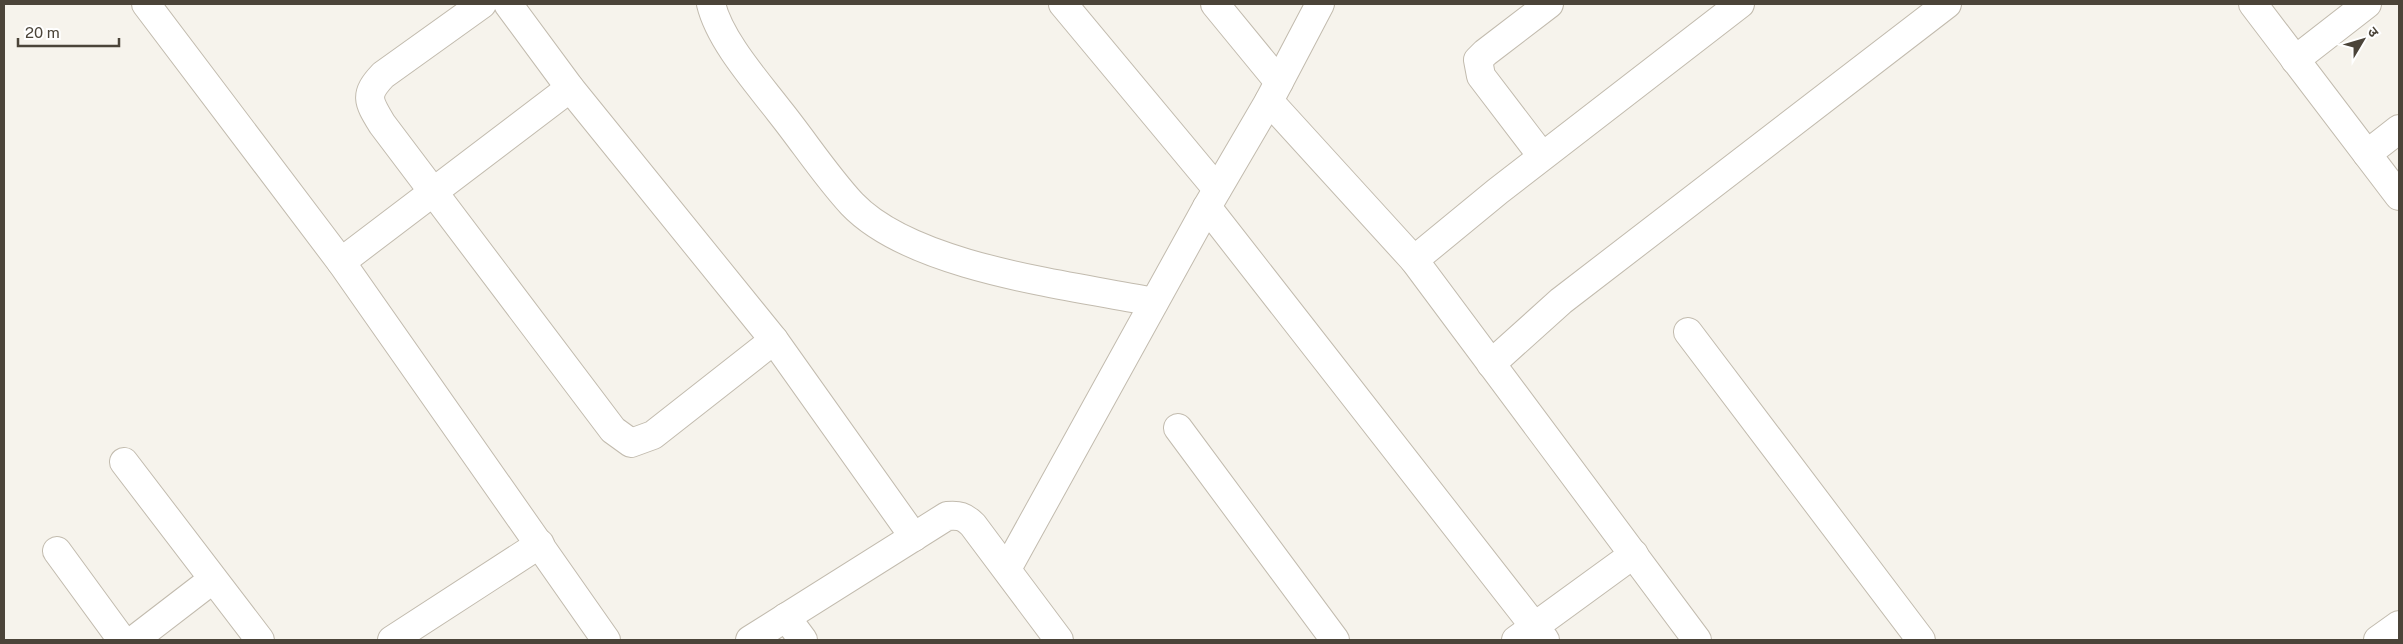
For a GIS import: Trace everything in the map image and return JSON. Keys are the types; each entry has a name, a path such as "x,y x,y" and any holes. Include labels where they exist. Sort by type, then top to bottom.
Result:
{"street":[{"path":"146,4 342,262 606,640"},
{"path":"482,4 383,75 369,94 371,105 382,124 613,430 631,443 653,435 774,340"},
{"path":"508,4 570,88 774,340 914,537"},
{"path":"712,4 714,14 735,51 768,96 853,205 883,228 907,242 973,266 1154,302"},
{"path":"1063,4 1212,198 1532,636 1634,554"},
{"path":"1214,4 1274,91 1414,260 1697,640"},
{"path":"1007,569 1212,198 1274,91 1320,4"},
{"path":"1542,156 1481,76 1478,60 1549,4"},
{"path":"1414,260 1542,156 1740,4"},
{"path":"1491,364 1561,301 1947,4"},
{"path":"2253,4 2399,196"},
{"path":"2296,60 2367,4"},
{"path":"342,262 570,88"},
{"path":"2367,154 2399,129"},
{"path":"1688,332 1921,640"},
{"path":"1178,428 1335,640"},
{"path":"124,462 212,580 260,640"},
{"path":"750,640 947,516 964,516 1007,569 1059,640"},
{"path":"392,640 540,544"},
{"path":"57,551 122,640"},
{"path":"134,640 212,580"},
{"path":"786,617 803,640"},
{"path":"2378,640 2399,625"}]}
